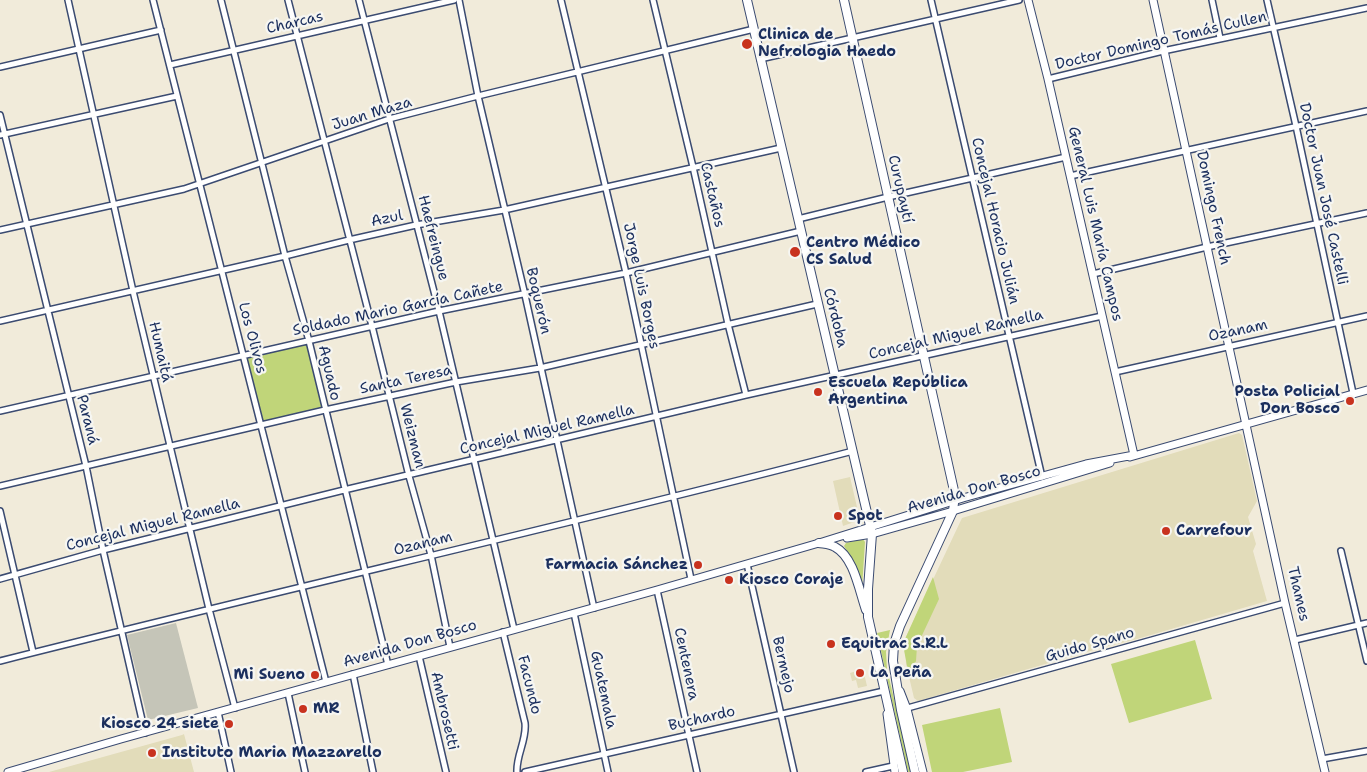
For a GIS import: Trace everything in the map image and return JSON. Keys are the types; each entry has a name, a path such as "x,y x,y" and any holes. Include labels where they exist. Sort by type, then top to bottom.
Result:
{"main road":[{"name":"Córdoba","path":"747,0 871,530 868,617"},
{"name":"Curupaytí","path":"844,0 954,487 953,511 896,634 893,661 904,709 914,772"},
{"name":"General Luis María Campos","path":"1028,0 1048,79 1134,455"},
{"name":"Domingo French","path":"1153,0 1246,423"},
{"name":"Avenida Don Bosco","path":"8,772 819,543 953,511 1082,473 1134,455 1367,390"},
{"name":"Thames","path":"1246,423 1285,603 1325,772"},
{"name":"Avenida Don Bosco","path":"871,530 954,501 1086,464 1134,455"},
{"path":"819,543 836,547 846,558 855,577 868,617 903,772"},
{"path":"884,691 894,769"},
{"path":"904,709 923,772"}],"street":[{"name":"Humaitá","path":"68,0 153,377 208,608 235,708"},
{"name":"Los Olivos","path":"153,0 326,682"},
{"name":"Aguado","path":"221,0 285,256 309,341 388,664"},
{"name":"Weizman","path":"288,0 409,476 431,555 450,647"},
{"name":"Haefreingue","path":"359,0 456,382 514,629"},
{"name":"Charcas","path":"170,65 454,0"},
{"name":"Boquerón","path":"459,0 478,96 594,608"},
{"name":"Jorge Luis Borges","path":"561,0 626,273 691,580"},
{"name":"Castaños","path":"653,0 746,396"},
{"name":"Concejal Horacio Julián","path":"931,0 1042,477"},
{"path":"760,59 1019,0"},
{"path":"1212,0 1220,38"},
{"name":"Doctor Juan José Castelli","path":"1267,0 1339,322 1353,393"},
{"name":"Doctor Domingo Tomás Cullen","path":"1048,79 1164,50 1367,8"},
{"path":"0,66 161,30"},
{"name":"Juan Maza","path":"0,230 200,184 389,120 478,96 754,30"},
{"path":"2,135 177,96"},
{"path":"1070,176 1367,111"},
{"name":"Paraná","path":"0,115 2,135 86,466 144,733"},
{"name":"Azul","path":"0,321 416,225 504,210 781,148"},
{"path":"798,219 1066,157"},
{"path":"1093,274 1207,247 1367,213"},
{"name":"Soldado Mario García Cañete","path":"0,411 438,311 626,273 801,231"},
{"name":"Santa Teresa","path":"0,486 325,410 456,382 540,368 817,304"},
{"name":"Concejal Miguel Ramella","path":"0,579 103,550 344,490 835,375 1102,316"},
{"name":"Ozanam","path":"1115,372 1367,316"},
{"name":"Ozanam","path":"0,660 302,585 674,498 853,451"},
{"path":"0,511 33,652"},
{"path":"1341,551 1367,661"},
{"name":"Bermejo","path":"747,564 794,772"},
{"name":"Centenera","path":"657,590 697,772"},
{"name":"Guido Spano","path":"904,709 1285,603"},
{"name":"Guatemala","path":"574,613 608,772"},
{"path":"1295,640 1367,623"},
{"name":"Facundo","path":"503,632 525,723 525,734 518,759 517,772"},
{"name":"Ambrosetti","path":"419,656 446,772"},
{"path":"353,674 374,772"},
{"name":"Buchardo","path":"525,772 884,691"},
{"path":"288,693 306,772"},
{"path":"218,712 231,772"},
{"path":"1322,759 1367,751"},
{"path":"866,772 894,769"}],"shaded area":[{"path":"1239,433 1242,435 1257,501 1248,517 1256,544 1253,551 1267,601 918,701 914,698 906,664 905,639 962,518"},
{"path":"850,477 860,520 843,526 833,481"},
{"path":"176,623 198,708 148,720 127,635"},
{"path":"863,669 867,686 858,688 856,680 852,681 850,673"},
{"name":"Instituto Maria Mazzarello","path":"184,734 194,772 49,772 182,735"}],"green space":[{"path":"309,341 325,410 262,425 243,356"},
{"path":"863,539 865,542 862,588 855,564 844,546 846,543"},
{"path":"933,577 939,599 917,646 916,661 909,676 904,650 905,639"},
{"path":"890,630 886,652 887,669 911,772 908,772 877,633"},
{"path":"1195,640 1212,699 1129,723 1111,664"},
{"path":"1000,708 1012,762 963,772 932,772 922,725"}],"place":[{"name":"Clinica de Nefrologia Haedo","path":"747,44"},
{"name":"Centro Médico CS Salud","path":"795,252"},
{"name":"Escuela República Argentina","path":"818,392"},
{"name":"Posta Policial Don Bosco","path":"1350,401"},
{"name":"Spot","path":"838,516"},
{"name":"Carrefour","path":"1166,531"},
{"name":"Farmacia Sánchez","path":"698,565"},
{"name":"Kiosco Coraje","path":"729,580"},
{"name":"Equitrac S.R.L","path":"831,644"},
{"name":"La Peña","path":"860,673"},
{"name":"Mi Sueno","path":"315,675"},
{"name":"MR","path":"303,709"},
{"name":"Kiosco 24 siete","path":"229,724"},
{"name":"Instituto Maria Mazzarello","path":"152,753"}]}
